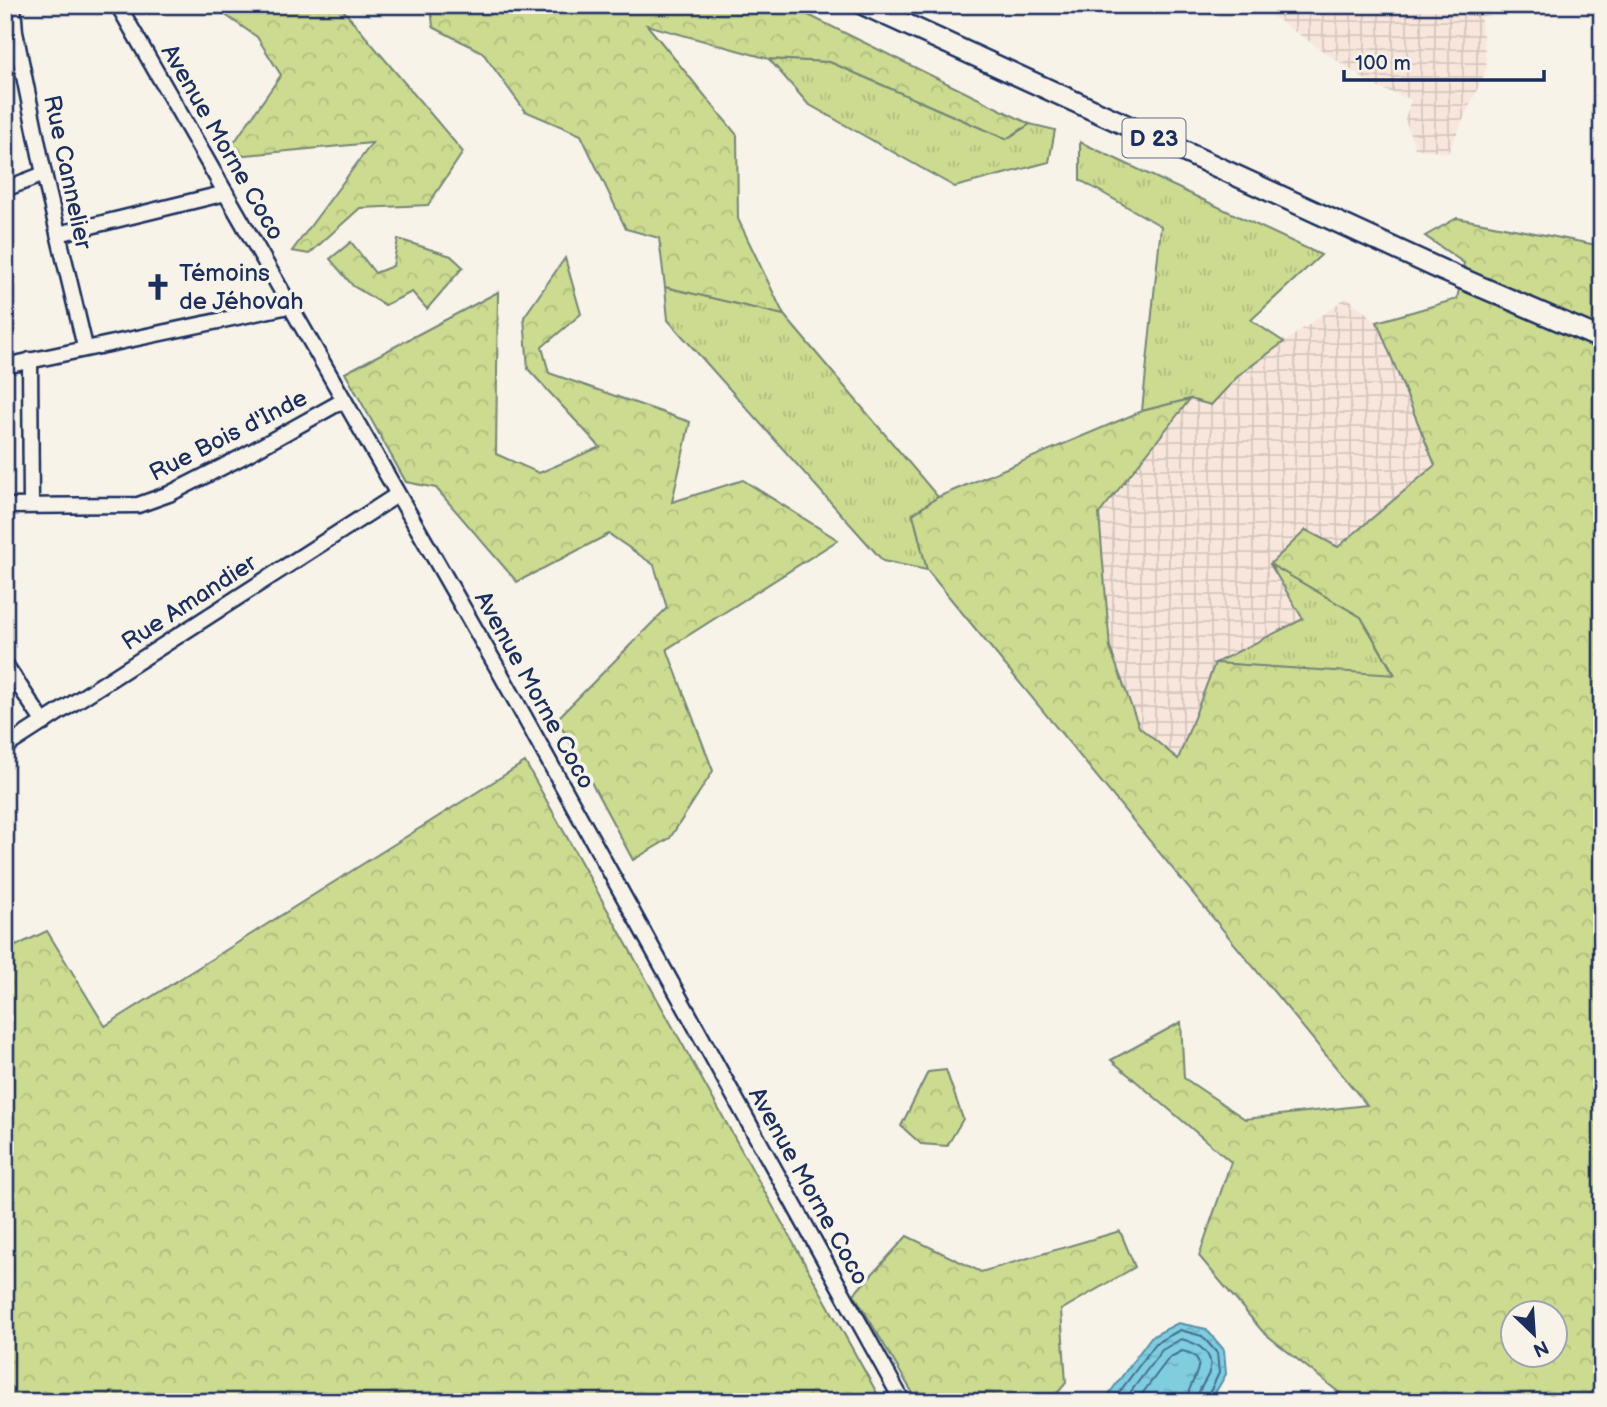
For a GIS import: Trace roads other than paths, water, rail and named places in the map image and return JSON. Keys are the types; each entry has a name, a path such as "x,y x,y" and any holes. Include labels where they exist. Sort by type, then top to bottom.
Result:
{"main road":[{"name":"D 23","path":"864,5 1444,271 1602,339"}],"street":[{"name":"Rue Cannelier","path":"13,5 15,32 44,174 85,347"},
{"name":"Avenue Morne Coco","path":"118,5 498,668 903,1402"},
{"path":"5,189 44,174"},
{"path":"58,234 226,193"},
{"path":"5,366 289,306"},
{"path":"30,360 31,505"},
{"name":"Rue Bois d'Inde","path":"5,506 138,505 169,494 242,457 344,400"},
{"name":"Rue Amandier","path":"5,747 397,495"},
{"path":"5,664 44,723"}],"water":[{"path":"1178,1323 1206,1329 1224,1350 1226,1374 1210,1402 1103,1402 1151,1337"}],"place":[{"name":"Témoins de Jéhovah","path":"158,287"}]}
